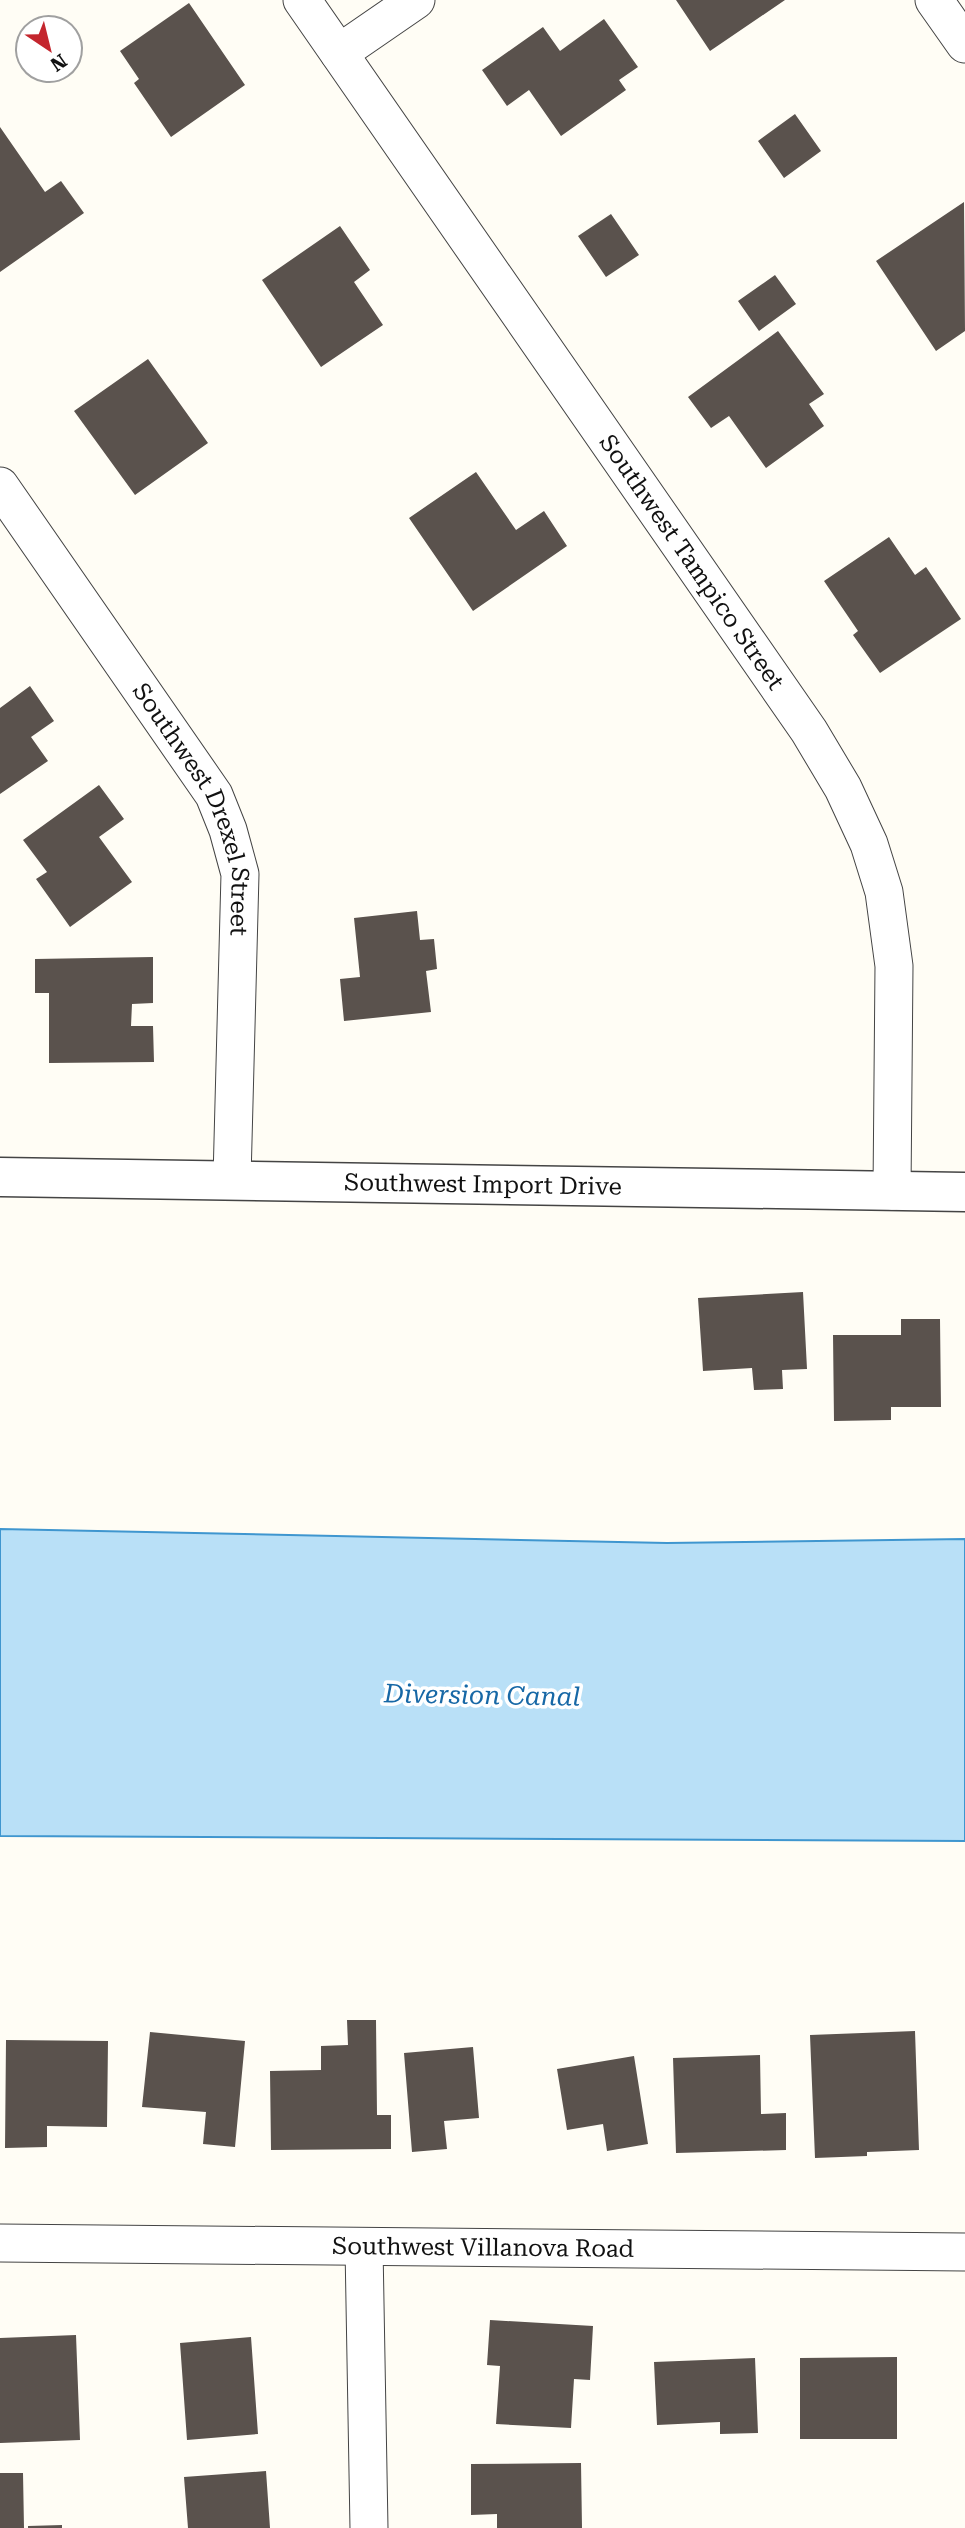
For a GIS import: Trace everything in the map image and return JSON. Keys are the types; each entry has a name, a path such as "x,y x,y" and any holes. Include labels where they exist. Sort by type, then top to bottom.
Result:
{"street":[{"name":"Southwest Tampico Street","path":"302,0 809,731 843,788 869,844 884,892 894,966 892,1191"},
{"path":"339,53 416,0"},
{"path":"934,0 965,44"},
{"name":"Southwest Drexel Street","path":"0,486 214,795 228,830 240,874 232,1179"},
{"name":"Southwest Import Drive","path":"0,1177 965,1192"},
{"name":"Southwest Villanova Road","path":"0,2243 965,2252"},
{"path":"363,2247 369,2528"}],"water":[{"name":"Diversion Canal","path":"0,1529 667,1543 965,1539 965,1841 0,1836"}],"building":[{"path":"676,0 785,0 710,51"},
{"path":"189,3 245,85 171,137 134,83 139,79 120,51"},
{"path":"604,19 638,67 619,80 626,90 561,136 529,90 507,106 482,70 543,27 560,51"},
{"path":"795,114 821,151 784,178 758,141"},
{"path":"0,127 45,192 61,181 84,213 0,272"},
{"path":"964,202 965,331 936,351 876,261"},
{"path":"611,214 639,255 606,277 578,236"},
{"path":"340,226 370,270 354,282 383,325 321,367 262,280"},
{"path":"775,275 796,304 759,331 738,301"},
{"path":"778,331 824,394 809,404 824,426 766,468 729,416 711,428 688,397"},
{"path":"148,359 208,443 135,495 74,411"},
{"path":"476,472 516,530 544,511 567,546 473,611 409,518"},
{"path":"889,537 915,575 926,567 961,619 880,673 853,635 858,631 824,581"},
{"path":"30,686 54,721 31,737 48,761 0,794 0,708"},
{"path":"99,785 124,819 99,837 132,882 70,927 36,879 47,872 23,840"},
{"path":"417,911 420,940 434,939 437,969 426,971 431,1012 344,1021 340,979 360,977 354,918"},
{"path":"153,957 153,1003 132,1004 131,1026 153,1026 154,1062 49,1063 49,993 35,993 35,959"},
{"path":"803,1292 807,1369 782,1370 783,1389 754,1390 752,1368 703,1371 698,1298"},
{"path":"901,1319 940,1319 941,1407 891,1407 891,1420 834,1421 833,1335 901,1335"},
{"path":"347,2020 376,2020 377,2115 391,2115 391,2149 271,2150 270,2071 321,2070 321,2046 348,2045"},
{"path":"915,2031 919,2150 815,2158 810,2035"},
{"path":"150,2032 245,2041 235,2147 203,2144 206,2112 142,2107"},
{"path":"6,2040 108,2041 107,2127 47,2126 47,2147 5,2148"},
{"path":"473,2047 479,2118 444,2121 447,2149 412,2152 404,2053"},
{"path":"760,2055 761,2114 786,2113 786,2150 676,2153 673,2058"},
{"path":"634,2056 648,2144 607,2151 603,2124 567,2130 557,2069"},
{"path":"490,2320 593,2326 590,2380 574,2379 571,2428 496,2424 500,2366 487,2365"},
{"path":"76,2335 80,2440 0,2443 0,2338"},
{"path":"251,2337 258,2434 187,2440 180,2343"},
{"path":"897,2357 897,2439 800,2439 800,2358"},
{"path":"755,2358 758,2433 720,2434 720,2422 657,2425 654,2362"},
{"path":"581,2463 582,2528 497,2528 497,2514 471,2515 471,2464"},
{"path":"266,2471 270,2528 188,2528 184,2477"},
{"path":"0,2473 23,2473 24,2528 0,2528"},
{"path":"62,2525 62,2528 28,2528 28,2526"}]}
